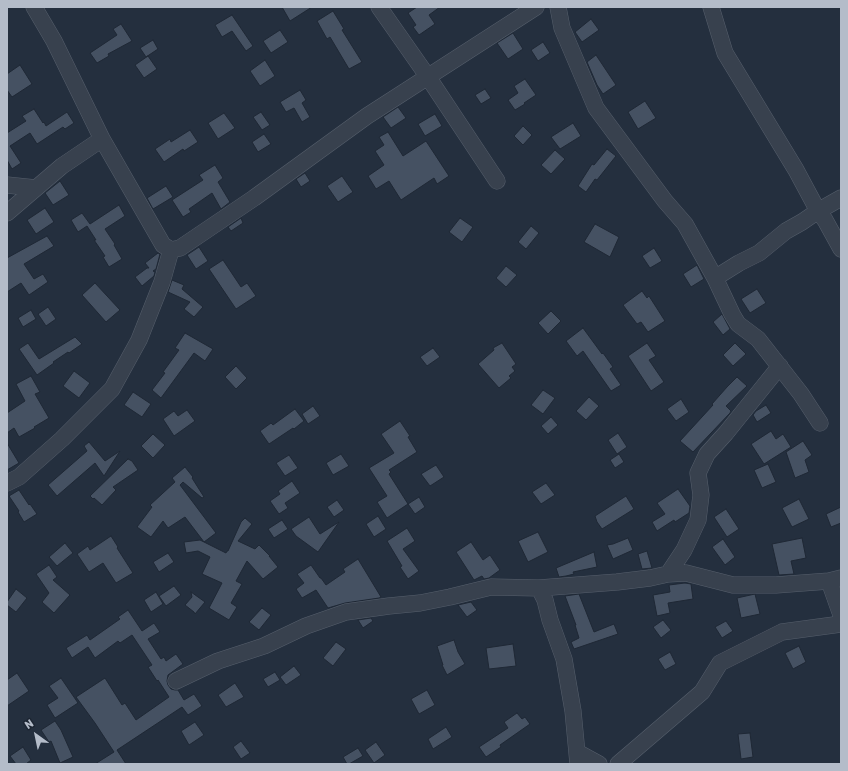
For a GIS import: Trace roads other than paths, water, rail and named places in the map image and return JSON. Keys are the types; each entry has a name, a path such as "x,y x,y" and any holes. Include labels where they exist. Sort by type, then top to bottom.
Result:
{"street":[{"path":"34,7 54,41 102,139 163,245 171,250 180,248 254,198 367,116 536,7"},
{"path":"379,7 428,77 497,181"},
{"path":"558,7 562,28 596,108 665,202 685,224 716,278 738,324 758,338 801,394 820,423"},
{"path":"711,7 725,54 796,170 841,249"},
{"path":"7,213 62,166 102,139"},
{"path":"7,185 36,188"},
{"path":"716,278 739,263 759,253 786,231 841,198"},
{"path":"7,483 19,477 62,439 112,390 139,340 162,282 171,250"},
{"path":"668,574 684,550 698,520 701,496 698,473 707,454 726,433 780,366"},
{"path":"176,681 218,661 264,646 306,626 346,612 420,603 491,587 539,588 617,582 668,574 686,573 733,585 776,585 835,579 841,615"},
{"path":"539,588 545,600 550,620 564,659 573,711 577,758 599,764"},
{"path":"618,764 702,692 720,663 782,632 841,624"}]}
